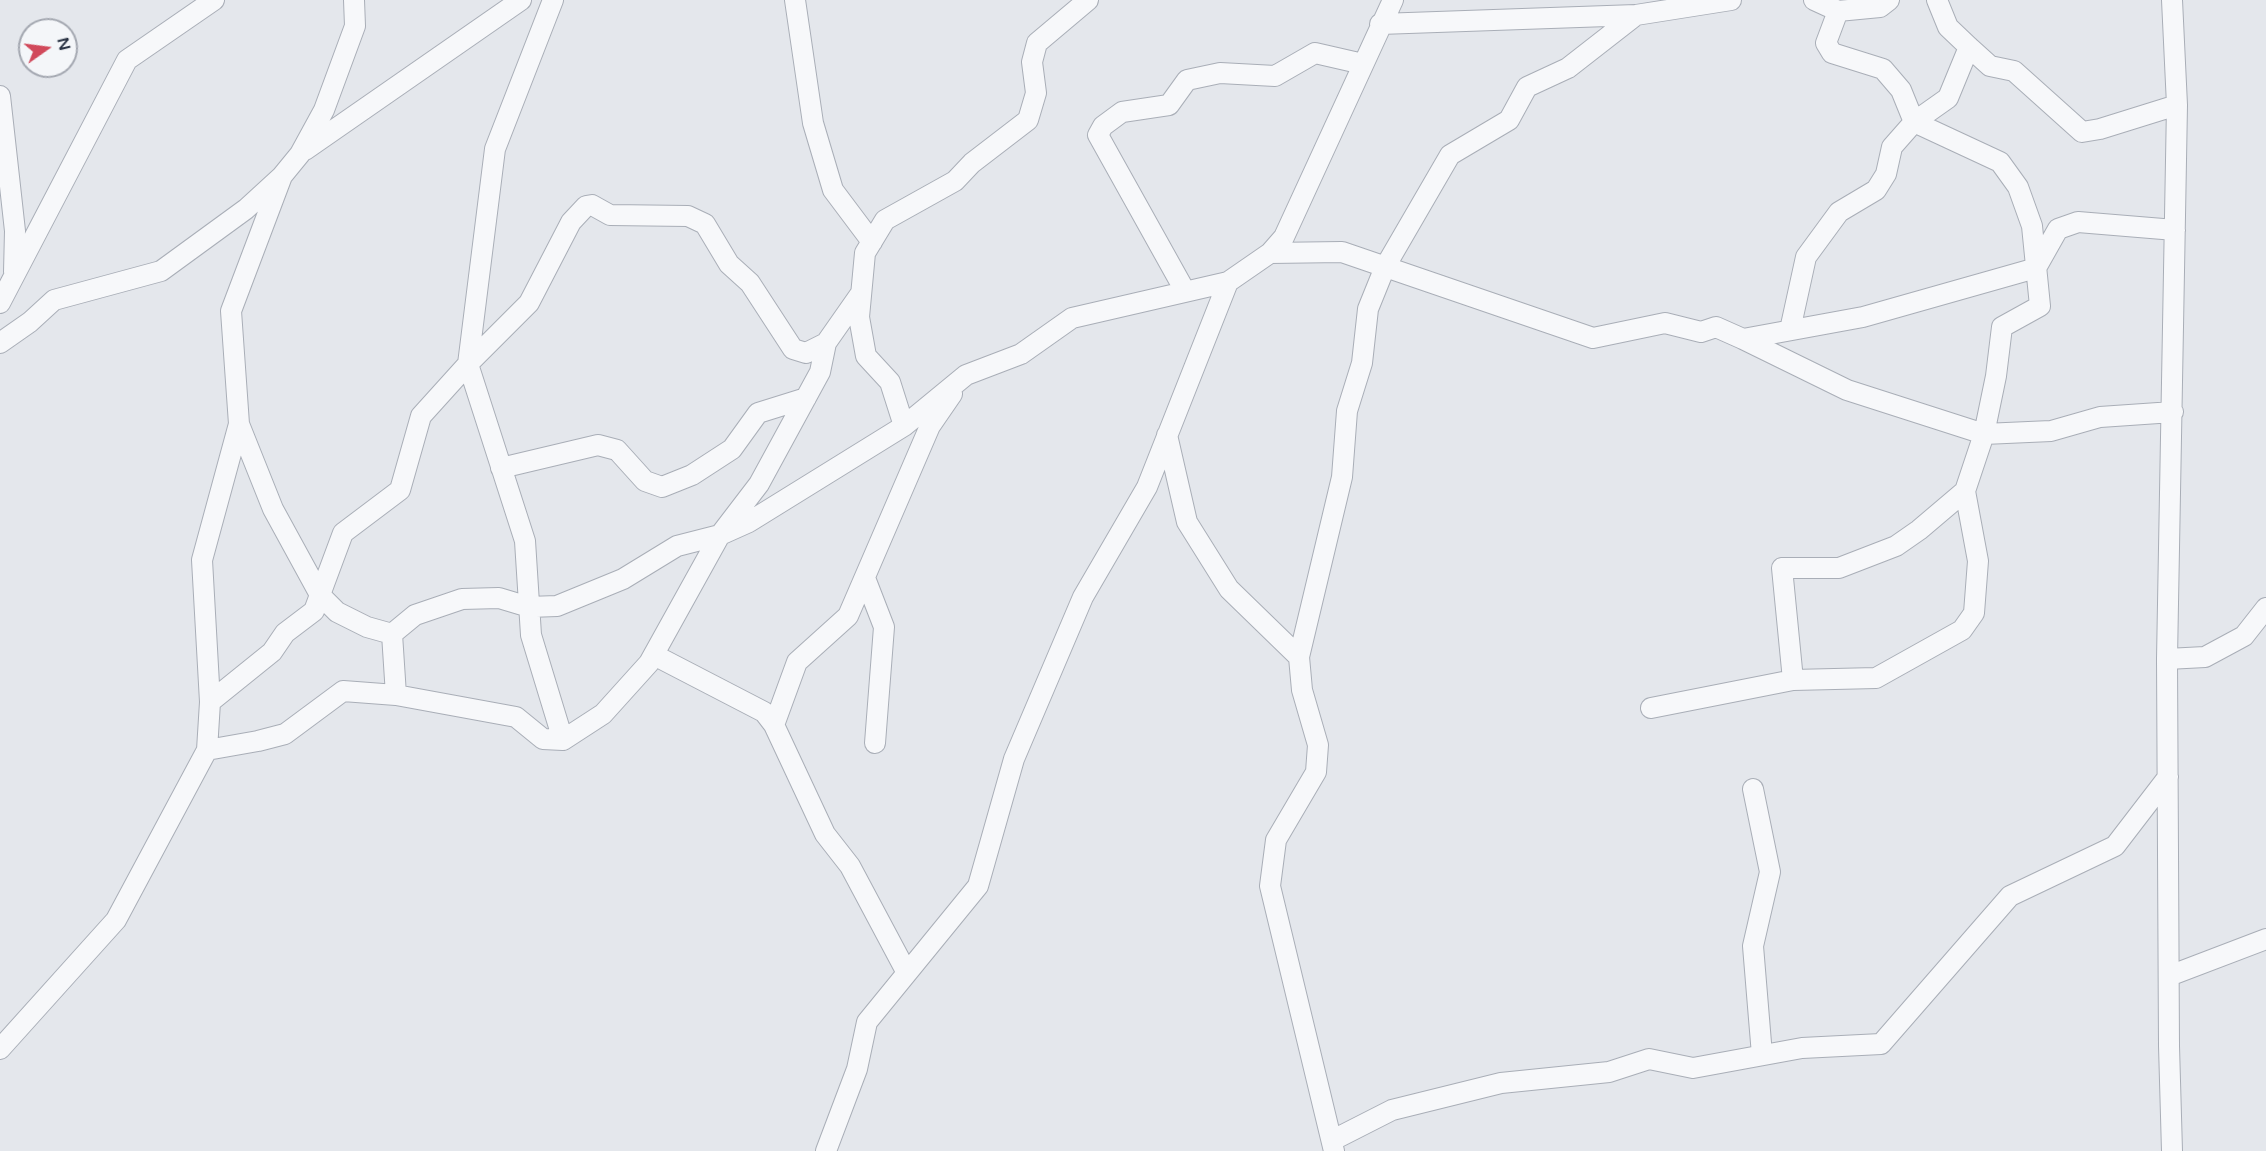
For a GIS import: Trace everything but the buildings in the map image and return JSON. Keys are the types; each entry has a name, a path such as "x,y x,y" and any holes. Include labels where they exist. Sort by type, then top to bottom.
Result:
{"street":[{"path":"0,303 127,60 214,0"},
{"path":"0,343 54,300 161,271 246,209 282,176 300,153 324,110 355,26 354,0"},
{"path":"300,153 520,0"},
{"path":"553,0 495,149 468,364 525,541 531,635 563,740"},
{"path":"795,0 813,123 833,190 872,242"},
{"path":"904,426 890,382 866,356 859,317 865,253 885,220 955,181 972,163 1028,120 1036,93 1032,62 1036,43 1088,0"},
{"path":"392,634 415,615 462,599 500,598 529,606 557,606 623,579 677,546 720,535 749,522 904,426 966,375 1020,354 1072,318 1228,282 1270,253 1284,237 1393,0"},
{"path":"1380,24 1636,15 1731,0"},
{"path":"1815,0 1838,11 1880,7 1889,0"},
{"path":"1937,0 1948,27 1969,47 1990,66 2014,71 2082,132 2100,129 2177,105"},
{"path":"2172,0 2177,105 2167,659 2172,1151"},
{"path":"1652,708 1793,680 1876,678 1962,630 1974,613 1978,561 1965,491 1984,434 1996,376 2002,327 2040,306 2032,226 2018,187 2000,162 1914,122 1901,90 1883,69 1832,53 1826,43 1838,11"},
{"path":"1636,15 1568,68 1527,87 1509,120 1450,155 1385,267 1368,309 1362,363 1347,411 1342,477 1299,657 1302,690 1318,745 1316,772 1276,840 1270,886 1334,1146 1392,1110 1501,1083 1609,1072 1649,1059 1693,1068 1802,1048 1881,1044 2010,896 2115,846 2168,777"},
{"path":"1790,330 1806,257 1839,212 1876,190 1886,174 1892,147 1914,122 1948,98 1969,47"},
{"path":"1185,291 1098,135 1103,126 1122,112 1169,105 1187,80 1220,74 1275,76 1315,53 1363,64"},
{"path":"0,96 15,231 14,277"},
{"path":"282,176 231,311 239,424 273,509 320,595 337,612 367,627 392,634"},
{"path":"210,702 272,652 285,633 314,610 343,533 400,490 421,416 468,364 529,303 571,222 586,207 592,205 610,215 688,216 705,224 729,264 750,283 793,350 806,353 826,343"},
{"path":"1743,339 1863,317 2036,268 2058,229 2078,222 2175,230"},
{"path":"1270,253 1342,252 1593,338 1665,323 1701,332 1716,327 1847,390 1984,434 2051,430 2100,417 2173,412"},
{"path":"826,1151 857,1069 867,1022 978,885 1014,759 1083,597 1147,487 1228,282"},
{"path":"207,750 285,734 343,690 396,695 516,717 543,739 563,740 603,714 649,663 720,535 759,484 820,372 826,343 861,293"},
{"path":"774,725 797,662 848,616 930,426 966,375"},
{"path":"501,468 598,445 617,450 645,481 662,487 692,475 732,449 758,413 806,399"},
{"path":"0,1048 116,920 207,750 210,702 202,560 239,424"},
{"path":"1167,435 1187,522 1229,589 1299,657"},
{"path":"1793,680 1782,568 1839,568 1896,546 1919,530 1965,491"},
{"path":"865,578 884,627 875,743"},
{"path":"2167,659 2205,657 2244,636 2266,608"},
{"path":"392,634 396,695"},
{"path":"654,655 764,712 774,725 825,834 850,866 907,973"},
{"path":"1753,789 1770,872 1753,946 1762,1055"},
{"path":"2169,976 2266,939"}]}
